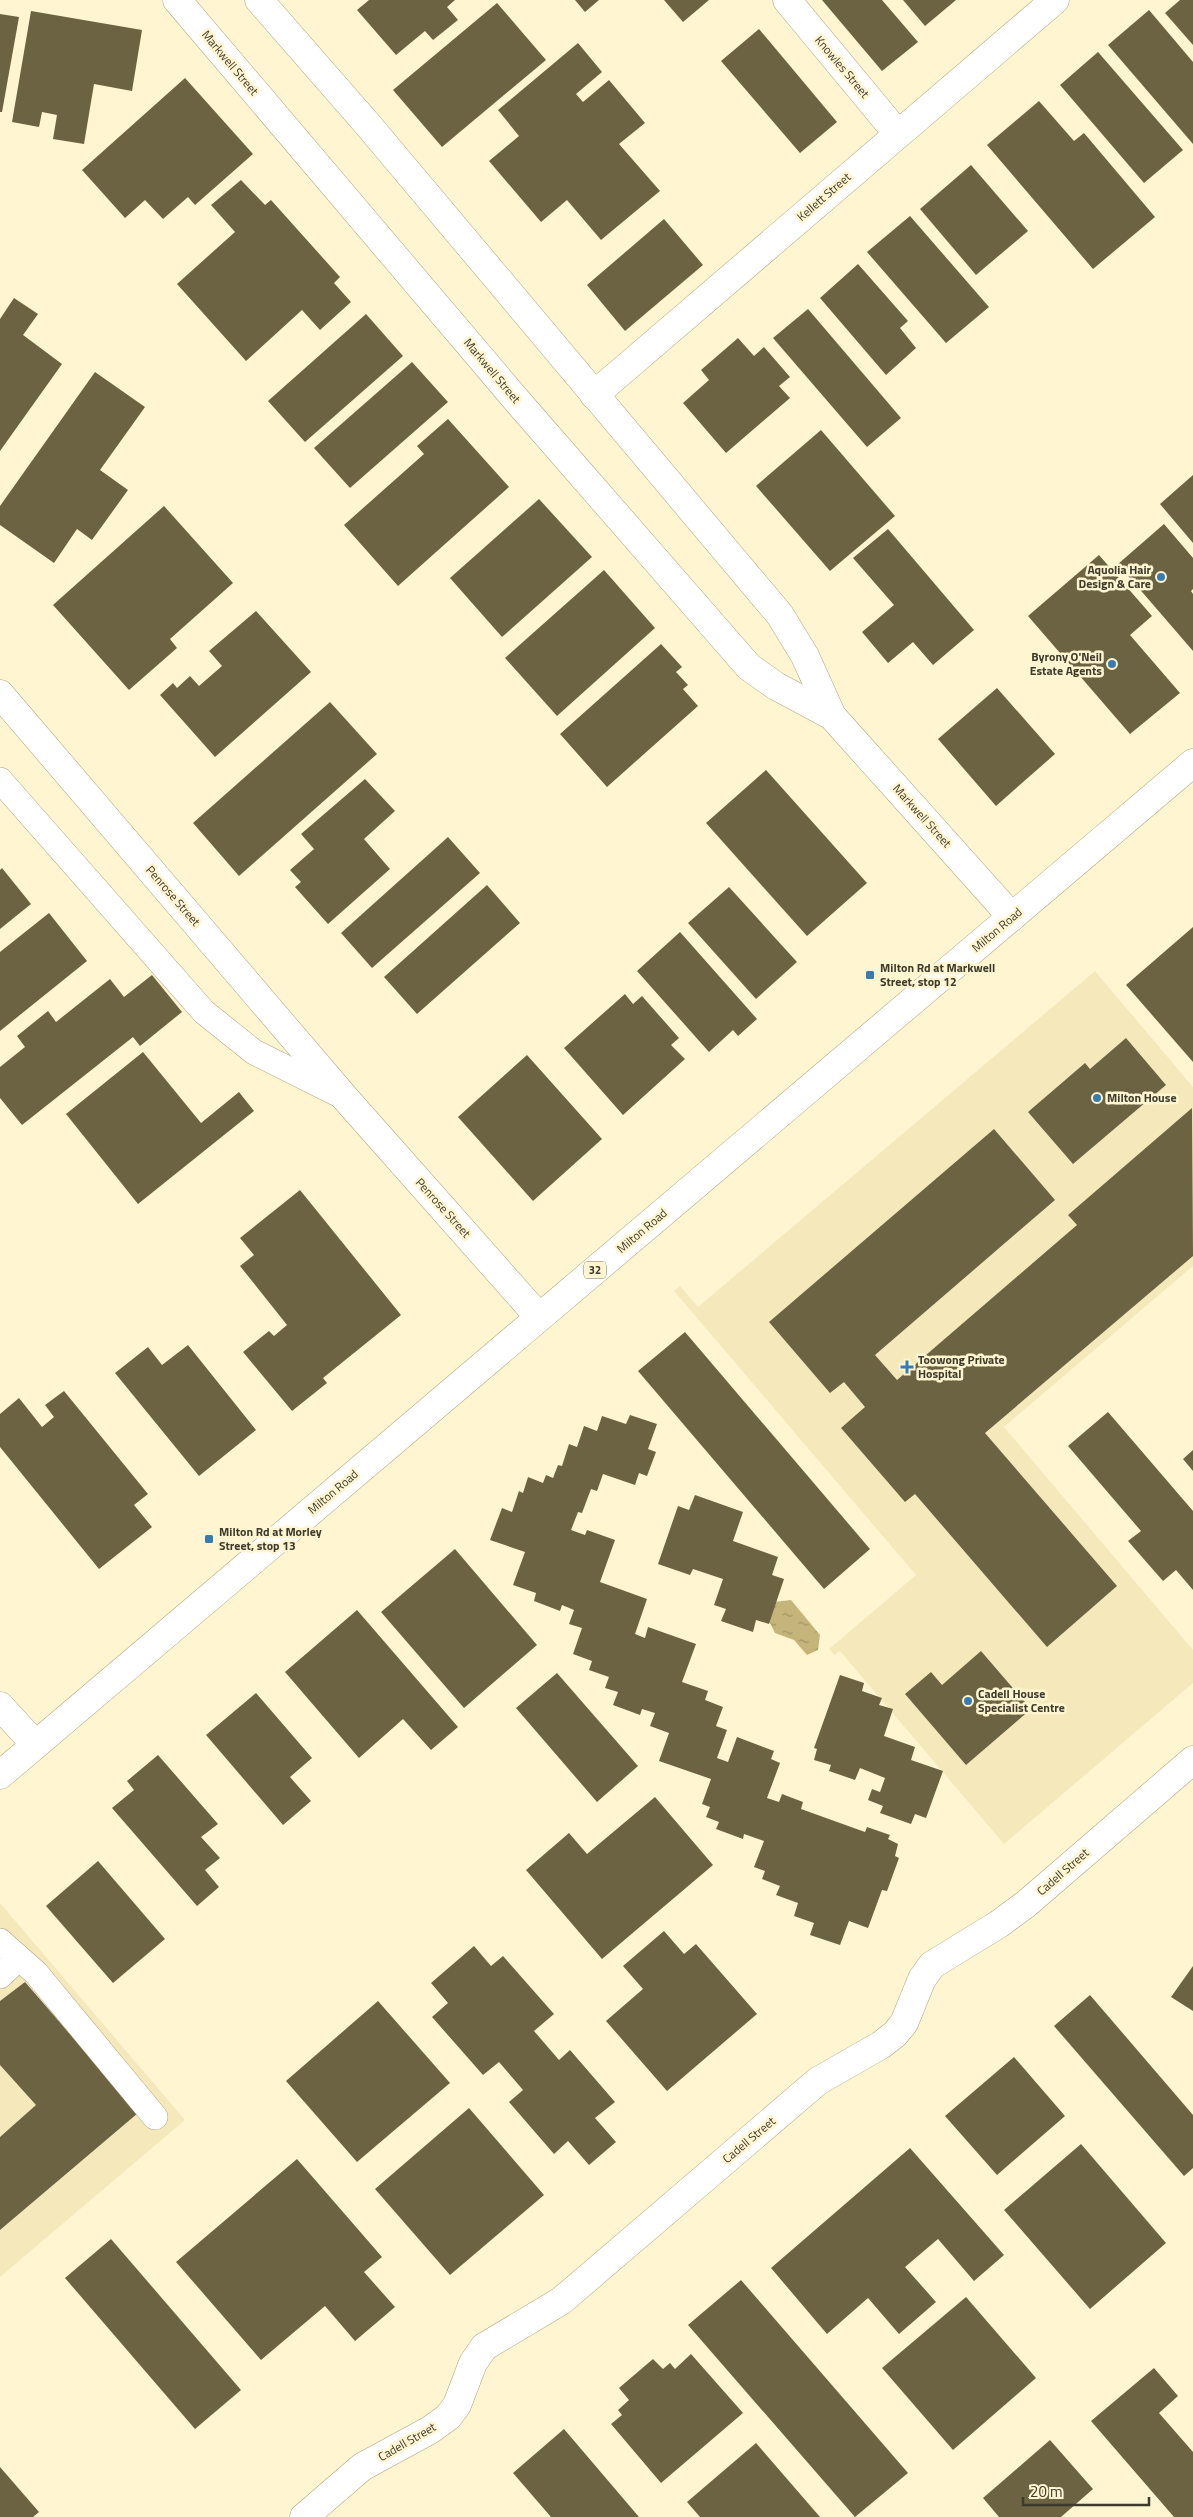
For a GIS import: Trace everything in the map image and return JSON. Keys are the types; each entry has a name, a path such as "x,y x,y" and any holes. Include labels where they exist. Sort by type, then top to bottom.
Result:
{"street":[{"name":"Markwell Street","path":"177,0 519,403 749,667 776,686 832,716"},
{"name":"Markwell Street","path":"259,0 369,126 780,615 806,656 832,716 1012,917"},
{"name":"Knowles Street","path":"787,0 897,133"},
{"name":"Kellett Street","path":"594,395 897,133 1055,0"},
{"name":"Penrose Street","path":"0,694 346,1099 539,1317"},
{"name":"Milton Road","path":"0,1775 1193,763"},
{"path":"0,1706 35,1744"},
{"name":"Cadell Street","path":"304,2517 362,2467 430,2430 448,2417 457,2405 473,2363 484,2347 560,2301 818,2081 881,2045 895,2034 904,2023 922,1979 932,1965 999,1924 1026,1904 1193,1760"}],"lane":[{"name":"Penrose Street","path":"0,780 204,1012 254,1052 346,1099"},
{"path":"0,1941 36,1973 155,2117"},
{"path":"0,1976 19,1958"}],"shaded area":[{"name":"Toowong Private Hospital","path":"1095,971 1193,1087 1193,1266 1004,1427 1193,1650 1193,1683 1004,1844 840,1651 834,1655 829,1649 916,1575 674,1291 680,1286 698,1307"},
{"path":"0,1903 185,2120 0,2277"}],"water":[{"path":"791,1600 820,1635 818,1650 807,1655 794,1640 775,1633 767,1617 774,1602"}],"building":[{"path":"369,0 455,0 447,7 458,20 433,40 425,31 396,55 357,10"},
{"path":"575,0 599,0 585,12"},
{"path":"664,0 709,0 683,22"},
{"path":"822,0 882,0 918,42 882,71"},
{"path":"903,0 956,0 925,26"},
{"path":"1180,0 1193,0 1193,45 1165,13"},
{"path":"497,3 546,60 442,147 393,90"},
{"path":"1149,10 1193,62 1193,144 1108,45"},
{"path":"31,11 142,30 132,91 94,84 84,144 53,139 57,115 42,112 39,127 12,122"},
{"path":"0,14 19,17 2,112 0,112"},
{"path":"759,29 837,122 800,153 721,61"},
{"path":"578,43 602,72 576,94 583,102 609,80 645,123 619,144 660,191 601,240 567,200 541,222 489,161 519,136 498,110"},
{"path":"1098,52 1183,150 1144,183 1060,85"},
{"path":"185,78 253,154 195,205 188,197 163,219 145,200 125,218 82,170"},
{"path":"1039,101 1074,141 1084,133 1155,217 1093,269 987,145"},
{"path":"971,165 1028,231 976,275 920,209"},
{"path":"241,180 265,205 271,200 340,277 334,283 351,302 320,330 302,310 246,361 177,284 235,232 211,205"},
{"path":"910,216 989,307 946,343 867,252"},
{"path":"664,219 703,265 625,331 587,285"},
{"path":"858,264 908,321 900,328 916,348 886,375 820,298"},
{"path":"14,298 38,314 23,335 62,364 0,451 0,319"},
{"path":"808,309 901,418 867,447 773,338"},
{"path":"366,314 403,356 305,442 268,401"},
{"path":"738,338 754,356 764,347 790,377 779,386 790,398 726,453 683,403 709,380 701,370"},
{"path":"412,362 448,402 350,488 314,448"},
{"path":"95,372 145,407 100,470 128,490 92,540 77,529 54,563 0,525 0,506"},
{"path":"448,419 509,487 398,586 344,525 424,454 417,446"},
{"path":"821,430 895,516 830,571 756,486"},
{"path":"1193,475 1193,543 1160,504"},
{"path":"539,499 592,557 502,637 450,578"},
{"path":"164,506 233,583 170,639 177,648 129,690 53,605"},
{"name":"Aquolia Hair Design & Care","path":"1164,524 1193,558 1193,589 1191,591 1193,594 1193,651 1118,564"},
{"path":"888,529 974,630 933,665 913,642 888,663 862,632 894,605 853,558"},
{"name":"Byrony O'Neil Estate Agents","path":"1099,555 1152,616 1130,635 1180,693 1130,734 1028,616"},
{"path":"604,570 655,628 557,716 505,658"},
{"path":"256,611 311,672 215,757 160,695 173,683 177,688 190,676 199,686 222,666 209,651"},
{"path":"661,644 682,667 676,672 688,685 683,689 698,706 607,787 560,734"},
{"path":"997,688 1055,754 996,806 938,739"},
{"path":"330,702 377,754 239,876 193,823"},
{"path":"766,770 867,883 807,936 706,823"},
{"path":"365,779 395,811 364,839 390,869 328,924 295,887 301,882 290,870 314,849 301,834"},
{"path":"448,837 480,873 372,968 341,933"},
{"path":"2,868 31,904 0,929 0,870"},
{"path":"487,885 520,923 417,1014 384,977"},
{"path":"729,887 797,962 756,999 688,923"},
{"path":"49,913 87,961 0,1031 0,952"},
{"path":"1193,927 1193,1062 1126,985"},
{"path":"680,932 757,1019 738,1036 733,1030 709,1052 637,971"},
{"path":"152,975 182,1012 140,1046 133,1037 22,1125 0,1098 0,1067 25,1047 17,1036 48,1011 56,1022 110,979 124,997"},
{"path":"625,994 633,1004 642,996 679,1038 671,1045 685,1059 623,1115 564,1048"},
{"name":"Milton House","path":"1126,1038 1166,1085 1073,1164 1028,1112 1085,1063 1090,1069"},
{"path":"143,1052 201,1123 239,1092 254,1111 138,1204 66,1114"},
{"path":"527,1055 602,1139 533,1201 458,1117"},
{"path":"1192,1108 1193,1256 985,1433 1117,1586 1047,1647 915,1494 905,1502 841,1428 865,1407 844,1382 830,1393 769,1322 994,1129 1055,1200 875,1355 897,1380 1077,1225 1068,1215"},
{"path":"300,1190 401,1315 323,1378 327,1383 292,1411 243,1352 269,1331 274,1336 287,1325 240,1266 254,1255 240,1238"},
{"path":"685,1332 870,1549 824,1589 638,1371"},
{"path":"188,1345 256,1430 199,1476 115,1373 148,1347 162,1365"},
{"path":"64,1391 148,1494 134,1505 152,1527 99,1569 0,1447 0,1414 19,1398 42,1427 54,1417 45,1405"},
{"path":"1108,1412 1193,1511 1193,1590 1176,1570 1163,1581 1128,1541 1141,1531 1068,1446"},
{"path":"630,1415 657,1424 648,1449 656,1452 647,1476 639,1473 635,1485 603,1474 597,1491 591,1489 582,1513 578,1512 571,1530 585,1535 587,1530 615,1540 600,1582 647,1599 635,1634 645,1638 648,1627 696,1644 682,1682 708,1691 705,1700 723,1707 716,1726 727,1730 717,1758 728,1762 737,1737 774,1751 771,1759 780,1763 767,1798 779,1802 782,1794 803,1802 801,1809 865,1832 867,1827 890,1835 888,1839 898,1844 895,1856 899,1858 887,1891 882,1890 868,1928 849,1921 840,1945 810,1935 814,1923 794,1916 798,1903 776,1895 780,1886 762,1879 765,1871 754,1867 764,1841 744,1834 743,1839 716,1829 719,1822 706,1817 710,1807 702,1804 711,1779 659,1761 669,1733 650,1726 655,1713 642,1709 640,1715 613,1705 618,1692 605,1688 609,1677 589,1670 592,1661 573,1654 582,1628 569,1624 574,1610 562,1605 560,1611 534,1601 536,1593 513,1585 525,1552 490,1540 502,1508 512,1512 519,1491 523,1493 528,1477 543,1483 546,1475 553,1478 558,1465 562,1466 569,1444 577,1447 584,1426 597,1431 602,1416 626,1424"},
{"path":"1193,1450 1193,1471 1183,1459"},
{"path":"695,1495 743,1512 733,1541 778,1557 772,1575 784,1579 769,1624 756,1620 753,1632 721,1621 726,1609 714,1605 723,1579 693,1569 690,1575 658,1564 678,1506 689,1510"},
{"path":"455,1549 537,1645 464,1708 381,1612"},
{"path":"357,1610 458,1727 431,1750 403,1719 359,1758 285,1672"},
{"name":"Cadell House Specialist Centre","path":"981,1651 1031,1709 966,1765 905,1694 931,1672 942,1685"},
{"path":"557,1673 638,1766 597,1802 516,1708"},
{"path":"840,1675 864,1683 862,1691 882,1698 879,1705 893,1709 884,1736 915,1747 911,1760 943,1771 926,1818 915,1814 911,1824 880,1813 883,1806 868,1800 872,1789 880,1792 885,1778 860,1768 855,1780 829,1771 831,1765 814,1760 817,1749 814,1748"},
{"path":"256,1693 312,1758 290,1777 311,1801 283,1825 206,1735"},
{"path":"158,1755 218,1824 201,1837 220,1858 205,1870 219,1887 197,1906 112,1808 134,1790 127,1781"},
{"path":"655,1797 713,1865 602,1959 526,1870 569,1833 587,1854"},
{"path":"98,1861 165,1939 113,1983 46,1906"},
{"path":"664,1931 684,1954 696,1944 757,2014 667,2091 606,2021 643,1989 623,1966"},
{"path":"474,1946 491,1966 503,1956 554,2014 534,2031 559,2060 570,2050 615,2102 595,2118 616,2142 589,2165 568,2141 554,2154 509,2102 523,2090 499,2062 483,2075 432,2017 448,2003 431,1983"},
{"path":"1193,1966 1193,2011 1171,1997"},
{"path":"25,1982 138,2113 0,2230 0,2137 36,2105 0,2065 0,2001"},
{"path":"1090,1995 1193,2115 1193,2168 1184,2176 1054,2026"},
{"path":"378,2001 450,2083 357,2162 286,2081"},
{"path":"1014,2057 1065,2116 997,2175 945,2116"},
{"path":"469,2108 544,2195 450,2275 375,2189"},
{"path":"1081,2144 1166,2243 1090,2309 1004,2210"},
{"path":"910,2148 1004,2255 974,2281 938,2239 905,2267 936,2302 899,2334 868,2298 827,2334 771,2268"},
{"path":"297,2159 382,2257 364,2272 395,2307 355,2341 325,2306 261,2360 176,2262"},
{"path":"111,2239 241,2390 195,2429 65,2278"},
{"path":"741,2280 908,2473 855,2517 688,2325"},
{"path":"966,2297 1036,2378 953,2450 882,2368"},
{"path":"691,2354 743,2413 661,2483 611,2424 622,2415 618,2410 629,2400 619,2388 653,2359 663,2369 670,2363 675,2369"},
{"path":"1154,2368 1178,2396 1159,2413 1193,2452 1193,2517 1174,2517 1091,2421"},
{"path":"564,2429 639,2517 551,2517 513,2473"},
{"path":"1050,2440 1093,2489 1061,2517 999,2517 983,2498"},
{"path":"756,2443 820,2517 700,2517 687,2502"},
{"path":"0,2467 39,2512 33,2517 0,2517"}],"place":[{"name":"Aquolia Hair Design & Care","path":"1161,577"},
{"name":"Byrony O'Neil Estate Agents","path":"1112,664"},
{"name":"Milton Rd at Markwell Street, stop 12","path":"870,975"},
{"name":"Milton House","path":"1097,1098"},
{"name":"Toowong Private Hospital","path":"907,1367"},
{"name":"Milton Rd at Morley Street, stop 13","path":"209,1539"},
{"name":"Cadell House Specialist Centre","path":"968,1701"}]}
